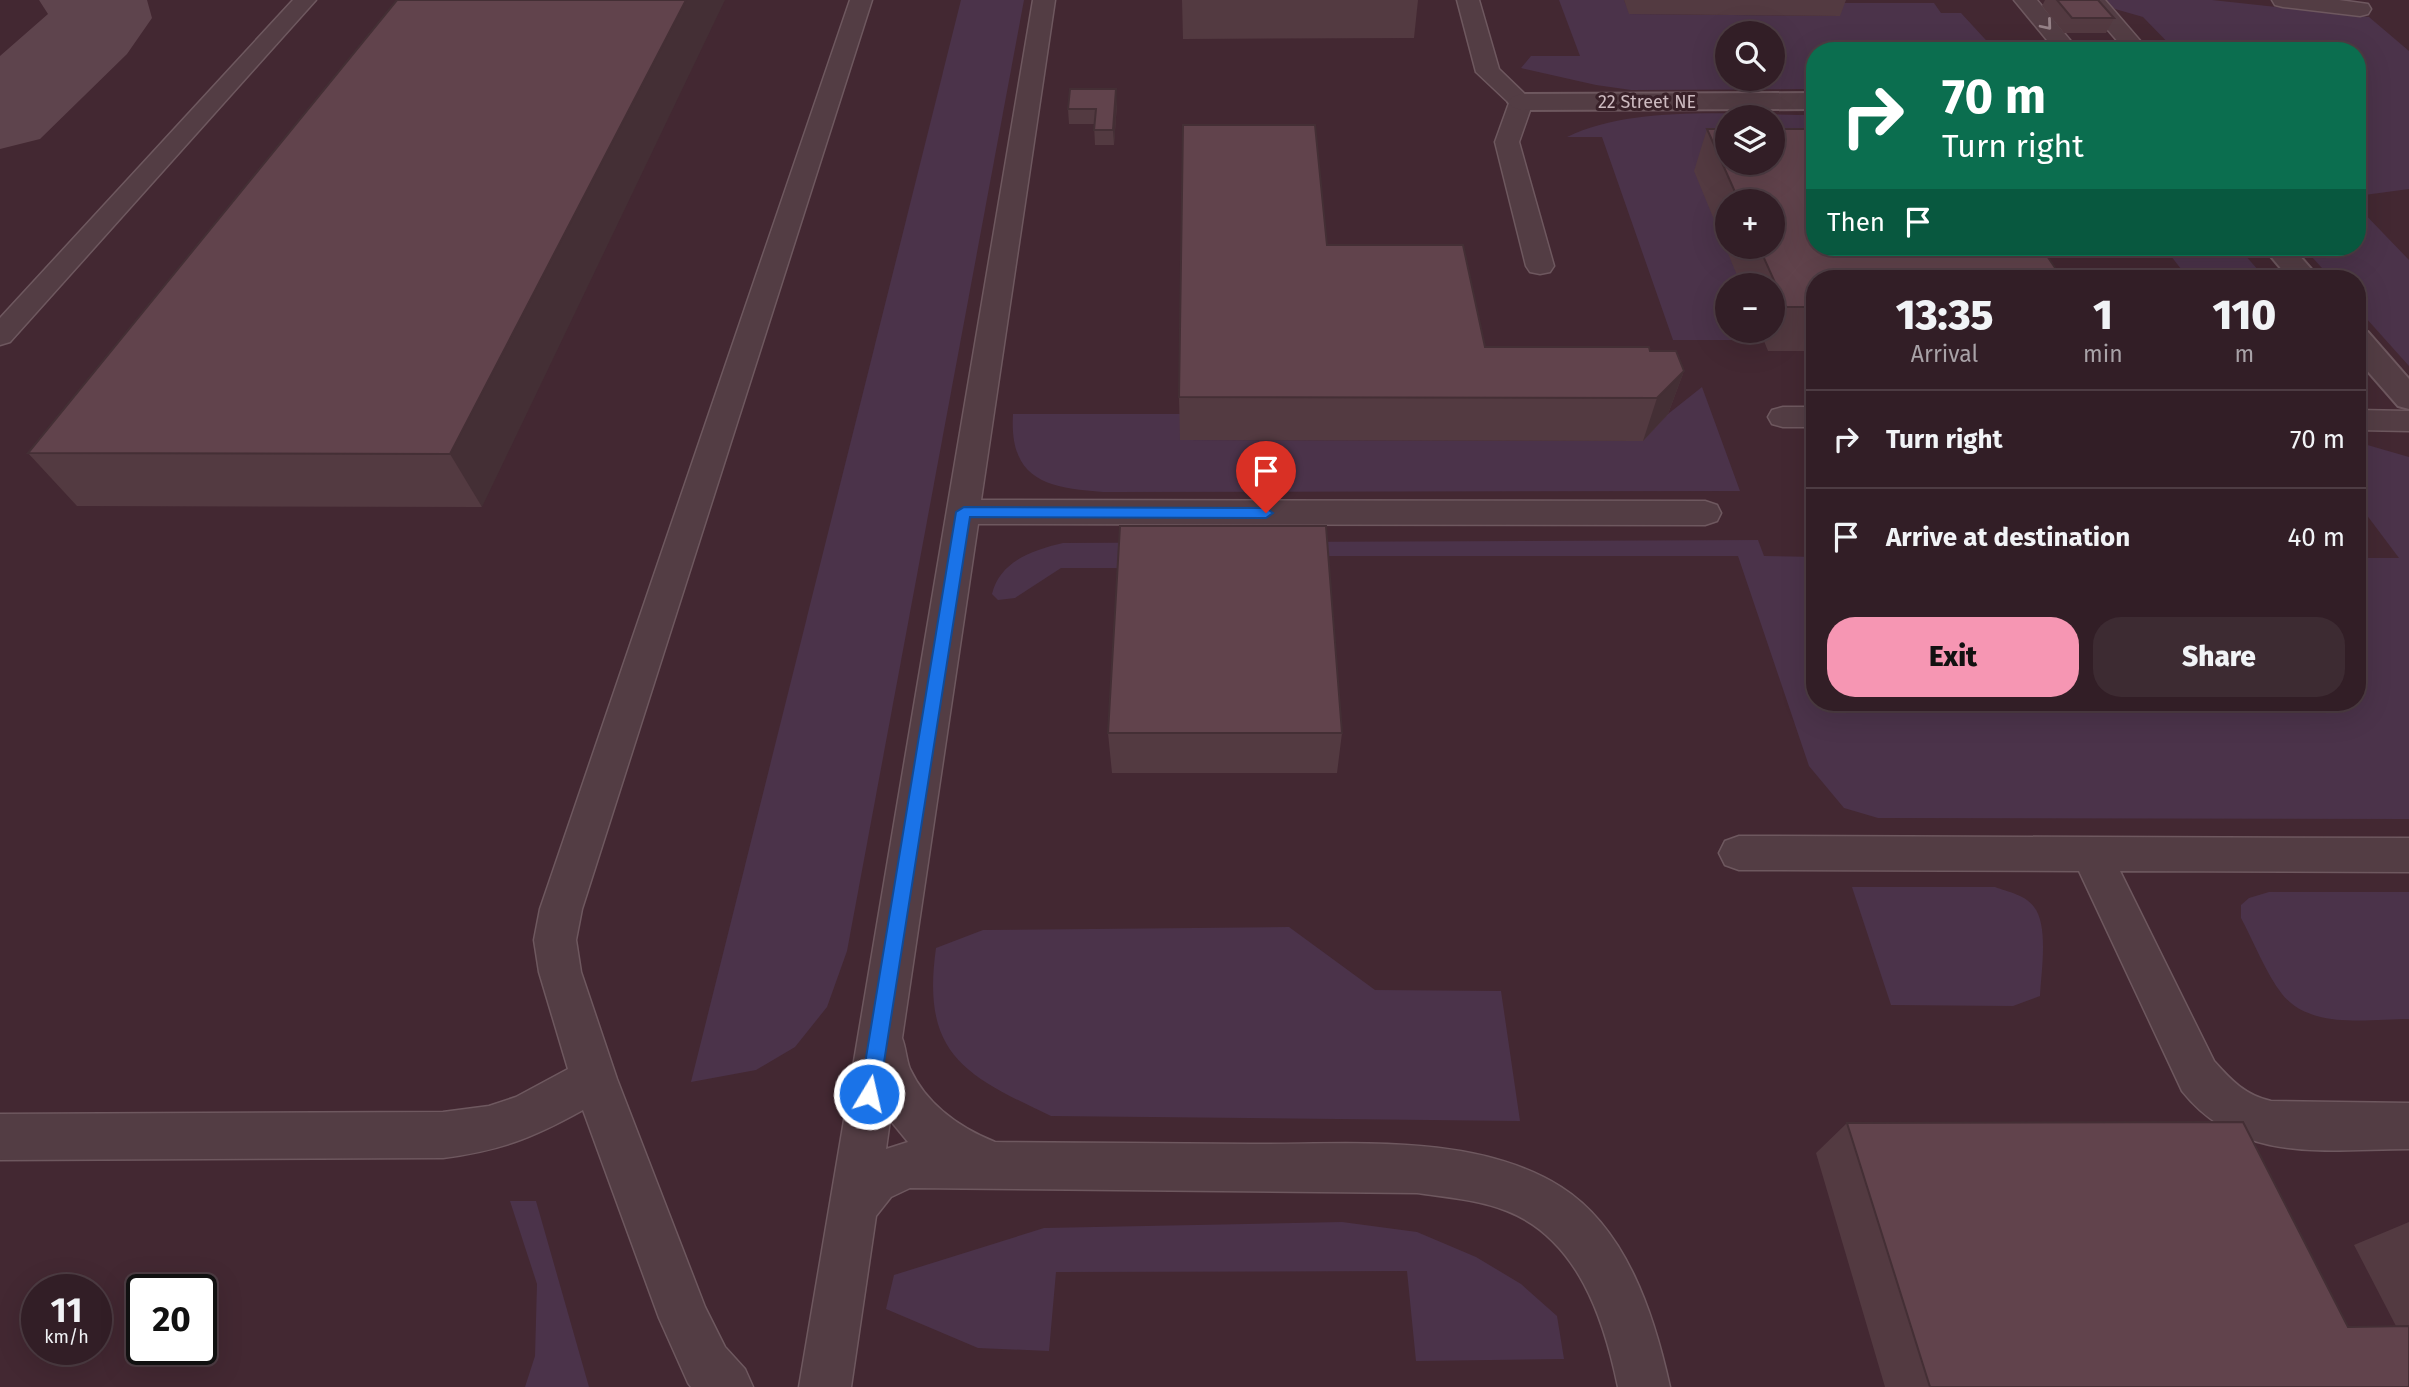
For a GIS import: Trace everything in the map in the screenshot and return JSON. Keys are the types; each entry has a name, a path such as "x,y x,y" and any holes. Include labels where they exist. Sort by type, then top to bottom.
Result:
{"street":[{"name":"22 Street NE","path":"1521,103 1806,101"},
{"path":"2285,256 2297,270"},
{"path":"2366,349 2409,399"}],"lane":[{"path":"0,336 305,0"},
{"path":"727,1387 720,1382 701,1356 684,1318 594,1079 560,972 555,940 561,909 861,0"},
{"path":"825,1387 1044,0"},
{"path":"1468,0 1488,72 1521,103 1507,142 1540,266"},
{"path":"2025,0 2060,42"},
{"path":"2093,0 2130,42"},
{"path":"2283,0 2360,9"},
{"path":"1783,417 1806,417"},
{"path":"2366,420 2409,421"},
{"path":"964,512 1705,513"},
{"path":"1739,853 2409,855"},
{"path":"2091,853 2198,1076 2211,1094 2253,1121 2276,1126 2409,1126"},
{"path":"881,1020 883,1055 893,1084 914,1112 937,1138 968,1157 1001,1165"},
{"path":"0,1137 443,1135 489,1129 527,1116 594,1079"},
{"path":"850,1216 866,1187 876,1177 894,1168 910,1165 1417,1169 1470,1177 1518,1191 1560,1216 1596,1257 1624,1310 1639,1357 1644,1387"}],"shaded area":[{"path":"961,0 1024,0 847,951 827,1007 795,1047 756,1070 691,1082"},
{"path":"1559,0 1624,0 1630,14 1840,16 1833,3 1934,3 1941,13 1961,13 1988,42 1806,42 1806,89 1785,89 1785,21 1715,21 1715,90 1631,90 1521,68 1531,56 1580,56"},
{"path":"2104,0 2212,0 2369,17 2409,51 2409,189 2366,195 2366,42 2167,42 2143,17 2115,9"},
{"path":"1715,113 1715,171 1695,171 1715,220 1715,259 1731,259 1737,273 1715,273 1715,340 1673,340 1602,137 1567,137 1623,120"},
{"path":"1785,114 1806,115 1806,171 1785,171"},
{"path":"2366,215 2409,260 2409,366 2366,318 2366,270 2324,270 2311,256 2366,256"},
{"path":"2171,256 2246,256 2258,270 2182,270"},
{"path":"1702,387 1740,491 1103,492 1065,487 1036,476 1025,467 1013,436 1013,414 1181,414 1180,440 1642,441 1668,414"},
{"path":"2366,445 2409,457 2409,819 1878,818 1844,808 1809,766 1738,556 1322,556 1322,568 1061,568 1015,598 998,600 992,594 1002,573 1010,565 1040,549 1063,543 1758,540 1764,556 1806,557 1806,711 2366,711 2366,558 2399,558 2366,514"},
{"path":"1852,887 1995,887 2022,897 2031,903 2039,915 2043,937 2040,996 2013,1006 1891,1005"},
{"path":"2269,892 2409,892 2409,1019 2359,1021 2324,1018 2294,1005 2282,994 2270,976 2241,918 2241,905 2249,898"},
{"path":"1289,927 1375,990 1501,991 1520,1121 1051,1116 972,1073 955,1056 943,1037 935,1013 933,984 936,948 983,930"},
{"path":"510,1201 536,1201 589,1387 525,1387 535,1356 537,1284"},
{"path":"1342,1222 1417,1232 1476,1257 1521,1284 1557,1316 1564,1359 1416,1361 1407,1271 1056,1272 1049,1351 978,1348 886,1309 894,1275 1044,1228"}],"building":[{"path":"397,0 686,0 450,454 28,453"},
{"path":"2057,0 2098,0 2114,18 2072,18"},
{"path":"1070,89 1116,89 1113,130 1094,130 1096,109 1068,109"},
{"path":"1183,125 1315,125 1327,245 1463,245 1485,347 1649,347 1650,351 1676,351 1684,371 1657,398 1179,397"},
{"path":"1707,129 1715,129 1715,147"},
{"path":"1785,129 1806,129 1806,256 2047,256 2057,270 1806,270 1806,307 1786,307 1785,273 1771,273 1764,259 1785,259 1785,189 1734,189 1727,175 1785,175"},
{"path":"1120,526 1326,526 1342,733 1108,733"},
{"path":"2243,1122 2348,1327 2409,1326 2409,1387 1930,1387 1847,1123"}],"taxiway":[{"path":"0,115 90,32 100,18 98,3 90,0"}],"route":[{"path":"869,1094 964,512 1266,513"}]}
